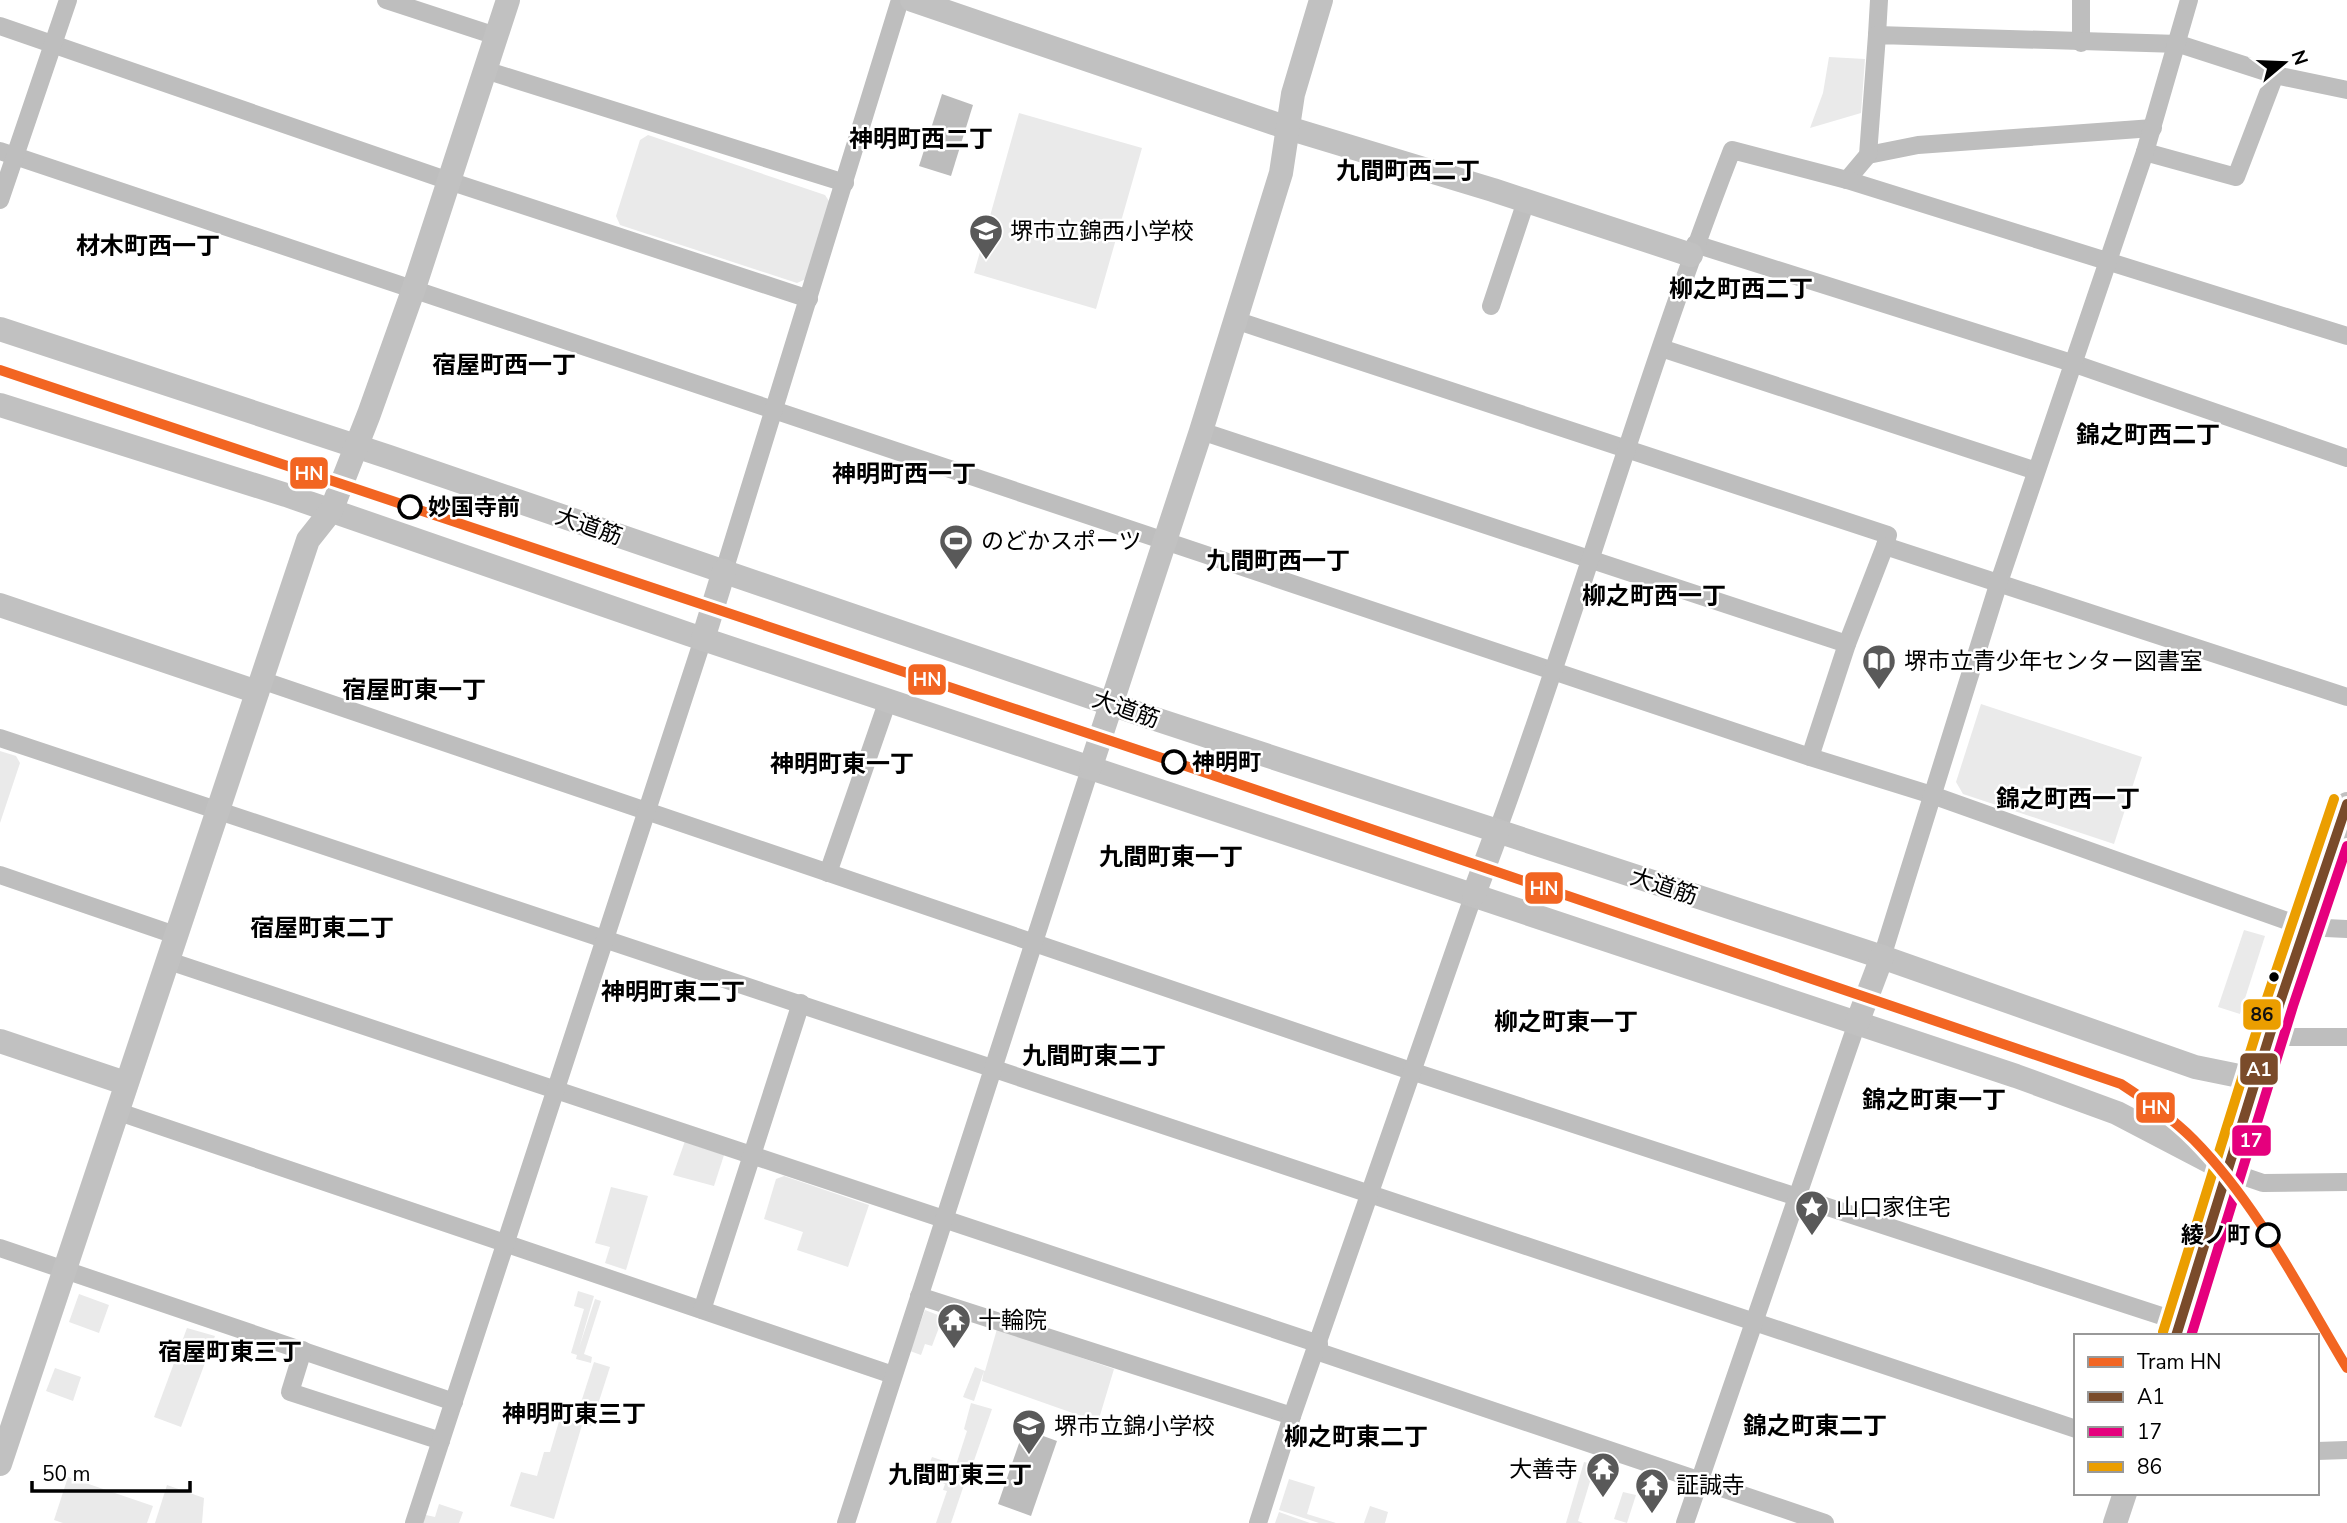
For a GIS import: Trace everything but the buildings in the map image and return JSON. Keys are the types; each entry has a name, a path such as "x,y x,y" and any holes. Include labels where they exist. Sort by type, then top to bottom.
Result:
{"street":[{"path":"0,200 7,153 68,0"},
{"path":"386,0 496,36"},
{"path":"0,1464 9,1411 65,1270 125,1083 169,961 308,540 331,511 356,447 414,288 508,0"},
{"path":"414,1523 554,1090 648,813 900,0"},
{"path":"912,0 1288,128 2075,364 2347,458"},
{"path":"846,1523 991,1070 1201,432 1281,173 1293,94 1321,0"},
{"path":"1847,180 1868,155 1879,0"},
{"path":"2081,0 2081,43"},
{"path":"1685,1523 1882,957 1998,585 2153,128 2179,44 2189,0"},
{"path":"0,26 449,181 808,299"},
{"path":"1877,35 2179,44 2275,75 2347,90"},
{"path":"485,70 845,183"},
{"path":"2145,152 2236,177 2275,75"},
{"path":"1868,155 1918,145 2153,128"},
{"path":"1258,1523 1292,1416 1415,1072 1628,451 1693,250 1731,150 1847,180 2347,336"},
{"path":"7,153 1810,757 1932,795 2304,927 2347,929"},
{"path":"1491,306 1526,201"},
{"path":"1235,320 1888,536 1847,644 1810,757"},
{"name":"大道筋","path":"0,329 724,571 1111,704 1882,957 2195,1067 2254,1079"},
{"path":"1661,348 2036,471"},
{"path":"0,405 331,511 703,639 1474,894 2117,1113 2228,1171 2263,1183 2347,1182"},
{"path":"1201,432 1847,644"},
{"path":"1885,546 2347,697"},
{"path":"0,605 648,813 1797,1198 2178,1329 2228,1171 2266,1037 2345,813"},
{"path":"828,873 888,701"},
{"path":"0,738 801,1003 991,1070 1372,1193 1755,1325 2074,1428"},
{"path":"0,875 177,936"},
{"path":"169,961 752,1156 944,1217 1825,1523"},
{"path":"702,1310 801,1003"},
{"path":"2266,1037 2347,1037"},
{"path":"0,1041 125,1083"},
{"path":"116,1111 506,1241 893,1375"},
{"path":"0,1248 454,1402"},
{"path":"919,1296 1292,1416"},
{"path":"303,1350 290,1392 441,1441"},
{"path":"2319,1451 2347,1450"},
{"path":"2115,1523 2124,1495"}],"shaded area":[{"path":"1829,57 1865,59 1861,113 1810,128 1823,93"},
{"path":"942,94 973,105 951,176 919,166"},
{"path":"1019,113 1142,148 1096,309 974,273"},
{"path":"648,135 825,195 831,204 806,279 797,283 620,225 616,216 640,140"},
{"path":"1981,704 2142,757 2114,844 1963,794 1956,782"},
{"path":"0,751 16,756 20,763 0,823"},
{"path":"2244,930 2265,936 2240,1014 2218,1007"},
{"path":"685,1141 724,1155 714,1186 673,1175"},
{"path":"784,1176 869,1205 848,1267 797,1250 803,1232 764,1219 776,1179"},
{"path":"611,1187 648,1196 626,1270 605,1263 610,1247 595,1243"},
{"path":"578,1291 594,1296 579,1348 595,1299 601,1301 584,1354 592,1357 591,1363 576,1359 577,1355 571,1353 584,1309 574,1306"},
{"path":"79,1294 109,1305 99,1333 69,1322"},
{"path":"925,1310 943,1317 932,1346 925,1344 921,1355 910,1351"},
{"path":"187,1328 215,1336 181,1427 154,1417"},
{"path":"997,1329 1114,1369 1098,1422 982,1381 984,1371 974,1401 963,1397 975,1367 985,1371"},
{"path":"594,1362 610,1367 591,1426 575,1421"},
{"path":"55,1368 81,1377 73,1401 46,1391"},
{"path":"971,1403 992,1409 969,1475 930,1462 932,1457 956,1465 967,1431 964,1429"},
{"path":"560,1418 582,1425 554,1519 510,1506 521,1472 537,1476 544,1452 550,1452"},
{"path":"1024,1429 1057,1441 1031,1516 998,1504"},
{"path":"1584,1462 1595,1465 1578,1521 1583,1523 1566,1523"},
{"path":"931,1465 967,1476 951,1523 936,1523 947,1491 943,1490 945,1484 927,1476"},
{"path":"68,1477 153,1506 147,1523 63,1523 54,1520"},
{"path":"1289,1479 1315,1487 1307,1514 1336,1523 1319,1523 1279,1510"},
{"path":"167,1485 204,1498 202,1523 155,1523"},
{"path":"1623,1492 1636,1495 1627,1523 1614,1519"},
{"path":"439,1504 463,1512 459,1523 423,1523 426,1515 435,1517"},
{"path":"1370,1506 1388,1512 1385,1523 1364,1523"},
{"path":"1279,1512 1310,1523 1275,1523"}],"tram line":[{"name":"HN","path":"0,370 1174,762 2121,1084 2177,1124 2217,1165 2277,1249 2347,1368"}],"transit line":[{"name":"86","path":"2163,1332 2267,998 2334,799"},
{"name":"A1","path":"2177,1334 2280,1002 2347,804"},
{"name":"17","path":"2192,1334 2293,1006 2347,846"}],"place":[{"name":"堺市立錦西小学校","path":"986,261"},
{"name":"妙国寺前","path":"410,507"},
{"name":"のどかスポーツ","path":"956,571"},
{"name":"堺市立青少年センター図書室","path":"1879,691"},
{"name":"神明町","path":"1174,762"},
{"name":"綾ノ町","path":"2268,1235"},
{"name":"山口家住宅","path":"1812,1237"},
{"name":"十輪院","path":"954,1350"},
{"name":"堺市立錦小学校","path":"1029,1456"},
{"name":"大善寺","path":"1603,1499"},
{"name":"証誠寺","path":"1652,1515"}],"district":[{"name":"神明町西二丁","path":"921,139"},
{"name":"九間町西二丁","path":"1408,171"},
{"name":"材木町西一丁","path":"148,246"},
{"name":"柳之町西二丁","path":"1741,289"},
{"name":"宿屋町西一丁","path":"504,365"},
{"name":"錦之町西二丁","path":"2148,435"},
{"name":"神明町西一丁","path":"904,474"},
{"name":"九間町西一丁","path":"1278,561"},
{"name":"柳之町西一丁","path":"1654,596"},
{"name":"宿屋町東一丁","path":"414,690"},
{"name":"神明町東一丁","path":"842,764"},
{"name":"錦之町西一丁","path":"2068,799"},
{"name":"九間町東一丁","path":"1171,857"},
{"name":"宿屋町東二丁","path":"322,928"},
{"name":"神明町東二丁","path":"673,992"},
{"name":"柳之町東一丁","path":"1566,1022"},
{"name":"九間町東二丁","path":"1094,1056"},
{"name":"錦之町東一丁","path":"1934,1100"},
{"name":"宿屋町東三丁","path":"230,1352"},
{"name":"神明町東三丁","path":"574,1414"},
{"name":"錦之町東二丁","path":"1815,1426"},
{"name":"柳之町東二丁","path":"1356,1437"},
{"name":"九間町東三丁","path":"960,1475"}]}
